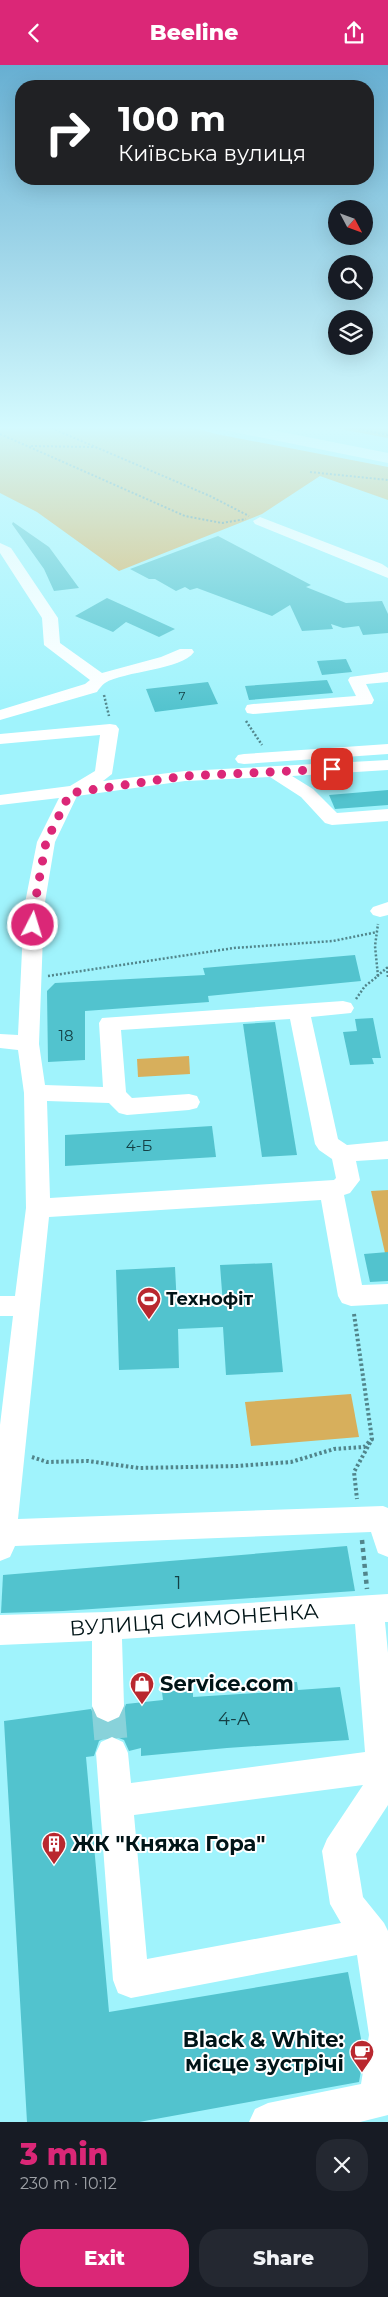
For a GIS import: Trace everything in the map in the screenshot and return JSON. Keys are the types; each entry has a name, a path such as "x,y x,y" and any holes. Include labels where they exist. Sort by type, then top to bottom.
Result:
{"street":[{"path":"260,521 377,567 388,574"},
{"path":"0,547 6,551 50,618 52,645 100,679"},
{"path":"0,715 91,688 100,679 167,660 186,652"},
{"path":"254,709 366,699 356,680 388,677"},
{"path":"0,739 110,729 104,772"},
{"path":"0,801 388,749"},
{"path":"274,765 307,793 332,819 388,815"},
{"path":"388,765 274,765 104,772 70,793 46,842 34,908 28,1044 35,1093 38,1207 27,1306 5,1442 1,1540 383,1519 388,1543"},
{"path":"189,1102 127,1107 115,1095 110,1023 343,1008"},
{"path":"38,1207 332,1190 342,1187 348,1180 343,1154 338,1149 327,1144 299,1011"},
{"path":"0,1041 28,1044"},
{"path":"35,1093 115,1095"},
{"path":"343,1154 388,1150"},
{"path":"332,1190 351,1296 388,1294"},
{"path":"0,1306 27,1306"},
{"path":"268,2122 383,2097 387,2035 372,1935 347,1904 339,1851 379,1789 382,1766 379,1608"},
{"name":"ВУЛИЦЯ СИМОНЕНКА","path":"0,1630 107,1626 379,1608"},
{"path":"107,1626 108,1706"},
{"path":"112,1753 131,1980 372,1935"},
{"path":"116,1801 382,1766"}],"path":[{"path":"209,521 222,523 235,521"},
{"path":"100,679 108,707 110,729"},
{"path":"254,709 240,711 274,765"},
{"path":"378,976 375,946 376,932 384,909"},
{"path":"30,976 94,970 234,948 333,941 376,932"},
{"path":"343,1008 353,1002 365,986 388,967"},
{"path":"388,967 388,978"},
{"path":"351,1296 372,1439 354,1472 360,1521 379,1608"},
{"path":"5,1442 25,1455 47,1462 88,1461 139,1468 291,1462 334,1449 364,1447 372,1439"}],"shaded area":[{"path":"49,521 244,521 119,571"},
{"path":"189,1056 190,1074 138,1077 137,1059"},
{"path":"388,1190 388,1253 385,1253 371,1191"},
{"path":"351,1394 359,1437 251,1446 245,1402"}],"building":[{"path":"13,522 49,547 79,588 54,591 44,569 12,524"},
{"path":"218,536 311,585 306,587 346,603 382,601 388,614 388,633 363,635 359,626 343,628 331,624 333,629 302,631 290,605 272,616 197,588 190,590 185,587 176,591 155,579 149,579 130,569"},
{"path":"107,598 175,629 159,637 126,622 113,632 75,616"},
{"path":"346,659 352,672 322,675 317,661"},
{"path":"327,680 333,693 249,700 245,686"},
{"path":"208,682 218,704 155,712 146,689"},
{"path":"388,790 388,805 335,809 329,795"},
{"path":"355,955 361,981 208,996 209,1002 85,1011 85,1060 48,1062 47,991 55,983 205,975 203,968"},
{"path":"373,1018 381,1058 372,1058 374,1064 350,1065 343,1032 357,1031 355,1019"},
{"path":"275,1022 297,1155 262,1157 243,1024"},
{"path":"212,1126 216,1157 65,1166 65,1135"},
{"path":"388,1252 388,1281 370,1282 364,1254"},
{"path":"272,1263 283,1372 226,1375 223,1327 178,1329 179,1368 119,1370 116,1270 175,1267 177,1307 223,1305 220,1265"},
{"path":"347,1546 355,1591 63,1611 1,1613 3,1575"},
{"name":"ЖК \"Княжа Гора\"","path":"297,1682 298,1690 340,1687 349,1740 141,1756 141,1748 129,1751 124,1740 111,1735 99,1741 94,1756 86,1757 109,2012 348,1972 364,2054 359,2082 139,2122 27,2122 4,1721 91,1709 96,1719 109,1724 121,1718 126,1704 163,1700 162,1692 193,1689 193,1697 273,1692 273,1683"}],"tunnel":[{"path":"108,1706 112,1753"}],"place":[{"name":"Технофіт","path":"149,1320"},
{"name":"Service.com","path":"142,1705"},
{"name":"ЖК \"Княжа Гора\"","path":"54,1865"},
{"name":"Black & White: місце зустрічі","path":"362,2073"}],"route":[{"path":"33,925 34,908 46,842 70,793 185,776 332,769"}]}
